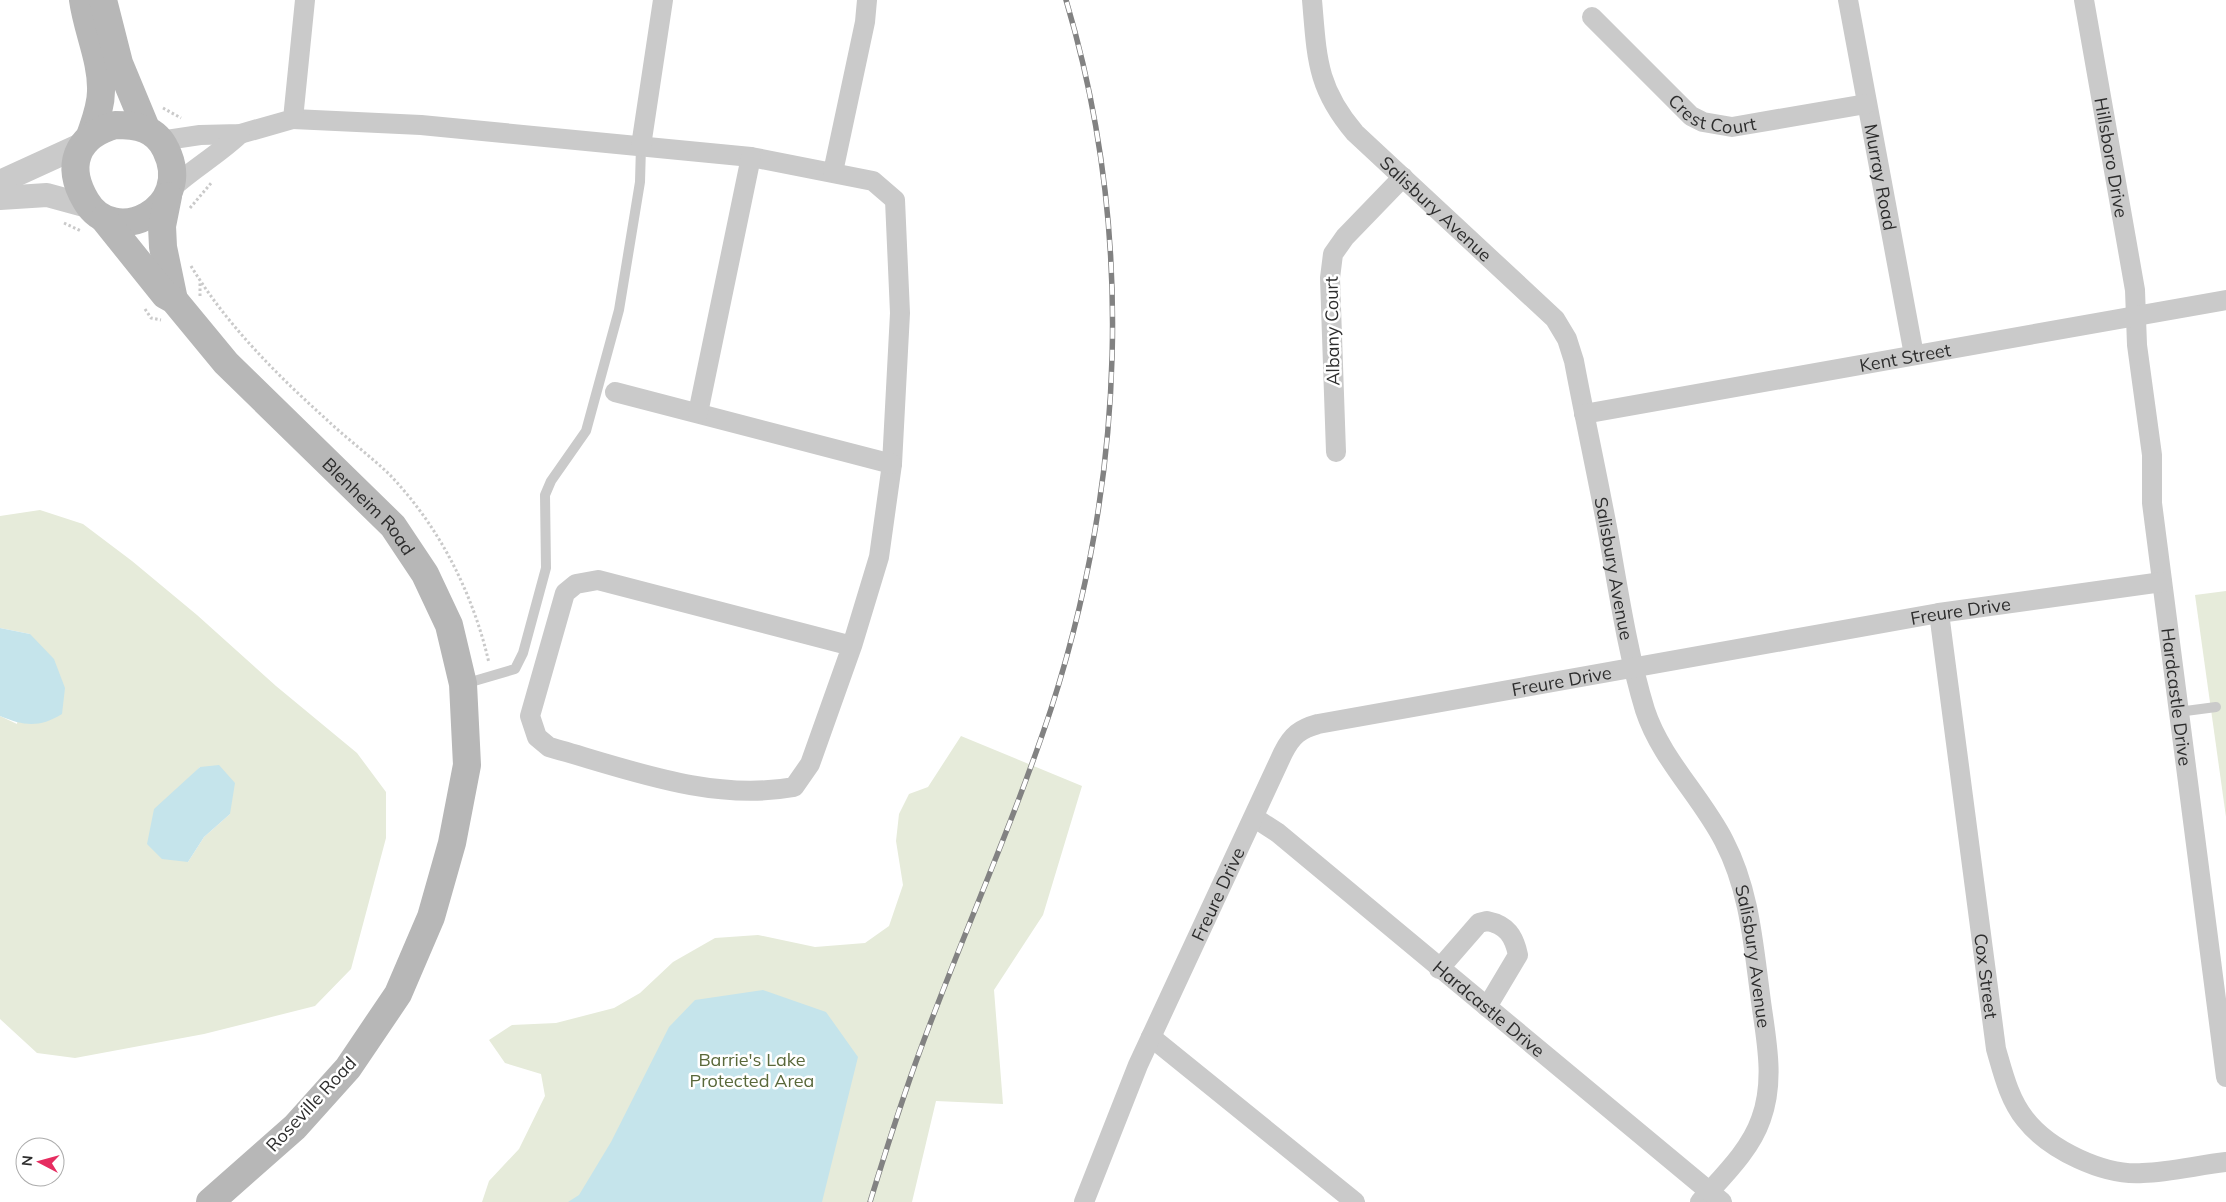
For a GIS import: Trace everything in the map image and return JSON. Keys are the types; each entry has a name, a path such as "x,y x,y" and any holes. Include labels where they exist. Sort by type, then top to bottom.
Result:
{"main road":[{"path":"83,0 102,90 100,106 86,141 76,176 80,191 93,219 117,222 142,218 176,199 171,160 153,134 119,63 103,0"},
{"path":"86,141 115,125 153,134"},
{"name":"Blenheim Road","path":"174,300 163,248 162,226 176,199"},
{"name":"Blenheim Road","path":"93,219 165,295 174,300 226,363 393,526 425,574 449,625 463,684 467,765"},
{"name":"Roseville Road","path":"210,1202 295,1126 348,1068 398,994 430,917 452,843 467,765"}],"street":[{"path":"293,119 305,0"},
{"path":"641,146 663,0"},
{"path":"833,172 866,22 867,0"},
{"name":"Salisbury Avenue","path":"1312,0 1318,63 1328,96 1338,113 1354,132 1555,319 1567,339 1574,360 1634,668 1646,713 1659,741 1708,813 1725,843 1740,875 1748,908 1769,1064 1768,1099 1760,1122 1748,1145 1710,1199"},
{"name":"Murray Road","path":"1848,0 1914,355"},
{"name":"Hillsboro Drive","path":"2084,0 2135,290 2136,316"},
{"name":"Crest Court","path":"1592,17 1691,116 1703,122 1732,128 1866,104"},
{"path":"153,134 240,134 293,119 421,125 751,157 873,181 895,200 900,313 892,464 879,557 852,646 810,764 794,787 778,790 731,790 687,785 549,747 537,737 530,716 565,593 576,584 598,580 852,646"},
{"path":"176,199 194,168 228,146 240,134"},
{"path":"0,182 86,141"},
{"path":"698,413 751,157"},
{"name":"Albany Court","path":"1336,452 1330,278 1333,254 1345,237 1403,177"},
{"path":"0,198 47,195 93,219"},
{"name":"Kent Street","path":"1584,414 2226,300"},
{"name":"Hardcastle Drive","path":"2136,316 2137,346 2152,455 2152,503 2226,1077"},
{"path":"615,392 892,464"},
{"name":"Freure Drive","path":"1084,1202 1151,1036 1291,738 1306,728 1939,613 2162,582"},
{"name":"Cox Street","path":"1939,613 1996,1049 2012,1097 2025,1119 2047,1138 2085,1162 2114,1171 2142,1174 2226,1162"},
{"name":"Hardcastle Drive","path":"1254,818 1278,833 1439,969 1487,1007 1710,1199"},
{"path":"1439,969 1480,923 1487,920 1504,927 1515,940 1518,955 1487,1007"},
{"path":"1151,1036 1355,1202"}],"lane":[{"path":"463,684 515,668 523,653 546,568 545,495 551,481 586,431 620,310 640,182 641,146"},
{"path":"2178,712 2216,707"}],"path":[{"path":"157,104 167,113 184,120"},
{"path":"176,199 200,194 219,177"},
{"path":"58,220 93,219"},
{"path":"190,263 220,308 250,344 325,419 388,474 426,520 454,565 469,598 492,675"},
{"path":"140,302 151,318"}],"green space":[{"path":"40,510 83,524 132,561 197,615 276,686 357,753 386,792 386,838 351,969 315,1006 204,1034 75,1058 37,1053 0,1019 0,716 17,724 30,634 0,628 0,516","holes":["200,767 230,814 204,837 188,862 185,783"]},
{"path":"2226,591 2226,817 2195,595"},
{"name":"Barrie's Lake Protected Area","path":"961,736 1082,786 1043,915 994,990 1003,1104 936,1101 912,1202 482,1202 489,1181 519,1149 545,1096 541,1074 505,1063 489,1040 512,1025 556,1023 614,1008 640,993 673,962 715,938 758,935 815,947 865,943 889,926 903,885 896,841 899,814 909,794 928,787"}],"water":[{"path":"0,628 30,634 54,659 65,688 62,714 46,722 31,724 17,722 0,716"},
{"path":"219,765 235,783 230,814 204,837 188,862 162,859 147,844 154,809 200,767"},
{"path":"763,990 826,1012 858,1057 822,1202 568,1202 579,1195 611,1142 669,1027 695,1000"}],"railway":[{"path":"870,1202 921,1048 1021,794 1051,709 1076,622 1094,534 1106,445 1112,355 1111,265 1103,176 1088,87 1066,0"}]}
